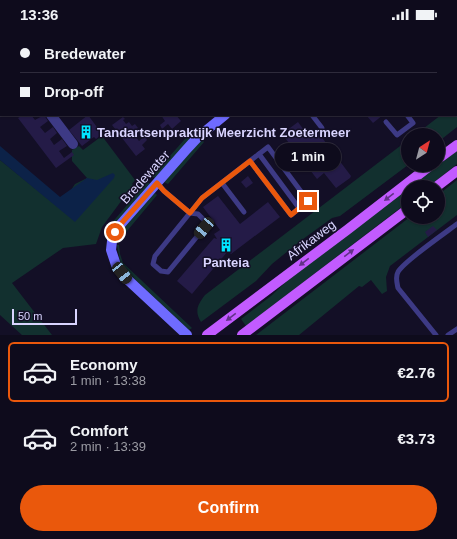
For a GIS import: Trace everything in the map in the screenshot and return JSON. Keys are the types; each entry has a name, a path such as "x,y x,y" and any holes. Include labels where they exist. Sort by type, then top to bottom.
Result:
{"main road":[{"path":"445,153 457,144"},
{"path":"445,180 457,171"},
{"name":"Afrikaweg","path":"207,334 422,172"},
{"path":"242,335 401,213"}],"street":[{"path":"52,116 73,144"},
{"name":"Bredewater","path":"187,335 128,280 116,265 111,250 112,241 120,225 157,183 197,138 223,116"}],"lane":[{"path":"313,116 322,128"},
{"path":"386,122 397,135 413,123 408,116"},
{"path":"157,183 164,191 190,213 198,214 205,221 204,228 168,272 161,270 153,264 155,256 190,213 202,198 268,147 308,201 291,215 250,161"},
{"path":"259,154 299,208"},
{"path":"222,183 244,212"},
{"path":"436,335 398,288 396,279 397,273 401,267 412,258 457,224"},
{"path":"448,335 457,329"}],"green space":[{"path":"440,116 457,116 457,127 445,136 445,128 424,128"},
{"path":"193,130 196,133 156,179 152,176"},
{"path":"102,136 135,180 132,184 133,185 102,227 96,244 63,248 12,283 52,335 22,335 0,315 0,160 59,208 75,184 87,178 72,161 72,150 79,146 83,150"},
{"path":"202,139 204,142 168,184 164,182"},
{"path":"401,145 401,170 340,216 332,218 299,242 272,264 256,281 201,322 197,311 200,301 205,295"},
{"path":"457,151 457,164 437,180 419,180 430,172 445,172 445,160"},
{"path":"457,180 457,215 390,266 386,277 387,291 382,294 371,280 362,287 359,286 299,335 256,335 401,224 445,224 445,189"},
{"path":"147,182 151,184 110,237 106,235 110,225"},
{"path":"155,193 157,195 121,240 117,239 123,229"},
{"path":"401,194 401,207 246,326 241,319 271,296 287,281"},
{"path":"117,245 119,245 123,263 192,328 189,330 124,269 120,261"}],"water":[{"path":"0,146 60,197 87,178 97,180 113,173 115,175 75,222 0,160"}],"building":[{"path":"21,116 32,116 35,120 45,116 48,121 40,127 45,133 53,127 57,133 50,139 54,145 62,139 67,146 59,151 64,158 72,152 74,155 56,168 18,118"},
{"name":"Tandartsenpraktijk Meerzicht Zoetermeer","path":"89,116 102,134 96,139 94,137 82,146 69,130"},
{"path":"162,116 177,116 181,121 172,129 168,124 162,129 160,125 165,121"},
{"path":"367,116 382,116 373,123"},
{"path":"123,117 126,124 129,122 132,126 135,124 138,128 132,132 139,141 145,136 147,140 142,145 145,149 136,156 112,125"},
{"path":"298,122 309,137 317,131 351,176 350,178 336,188 324,173 317,179 282,134"},
{"path":"248,176 253,183 246,188 241,182"},
{"name":"Panteia","path":"218,196 240,224 268,202 280,217 231,254 228,251 192,294 177,281 214,238 217,239 214,234 220,230 223,234 203,207"},
{"path":"433,226 437,230 428,237 425,232"}],"place":[{"name":"Tandartsenpraktijk Meerzicht Zoetermeer","path":"86,132"},
{"name":"Panteia","path":"226,245"}],"route":[{"path":"115,232 157,183 164,191 190,213 202,198 250,161 291,215 308,201"}]}
